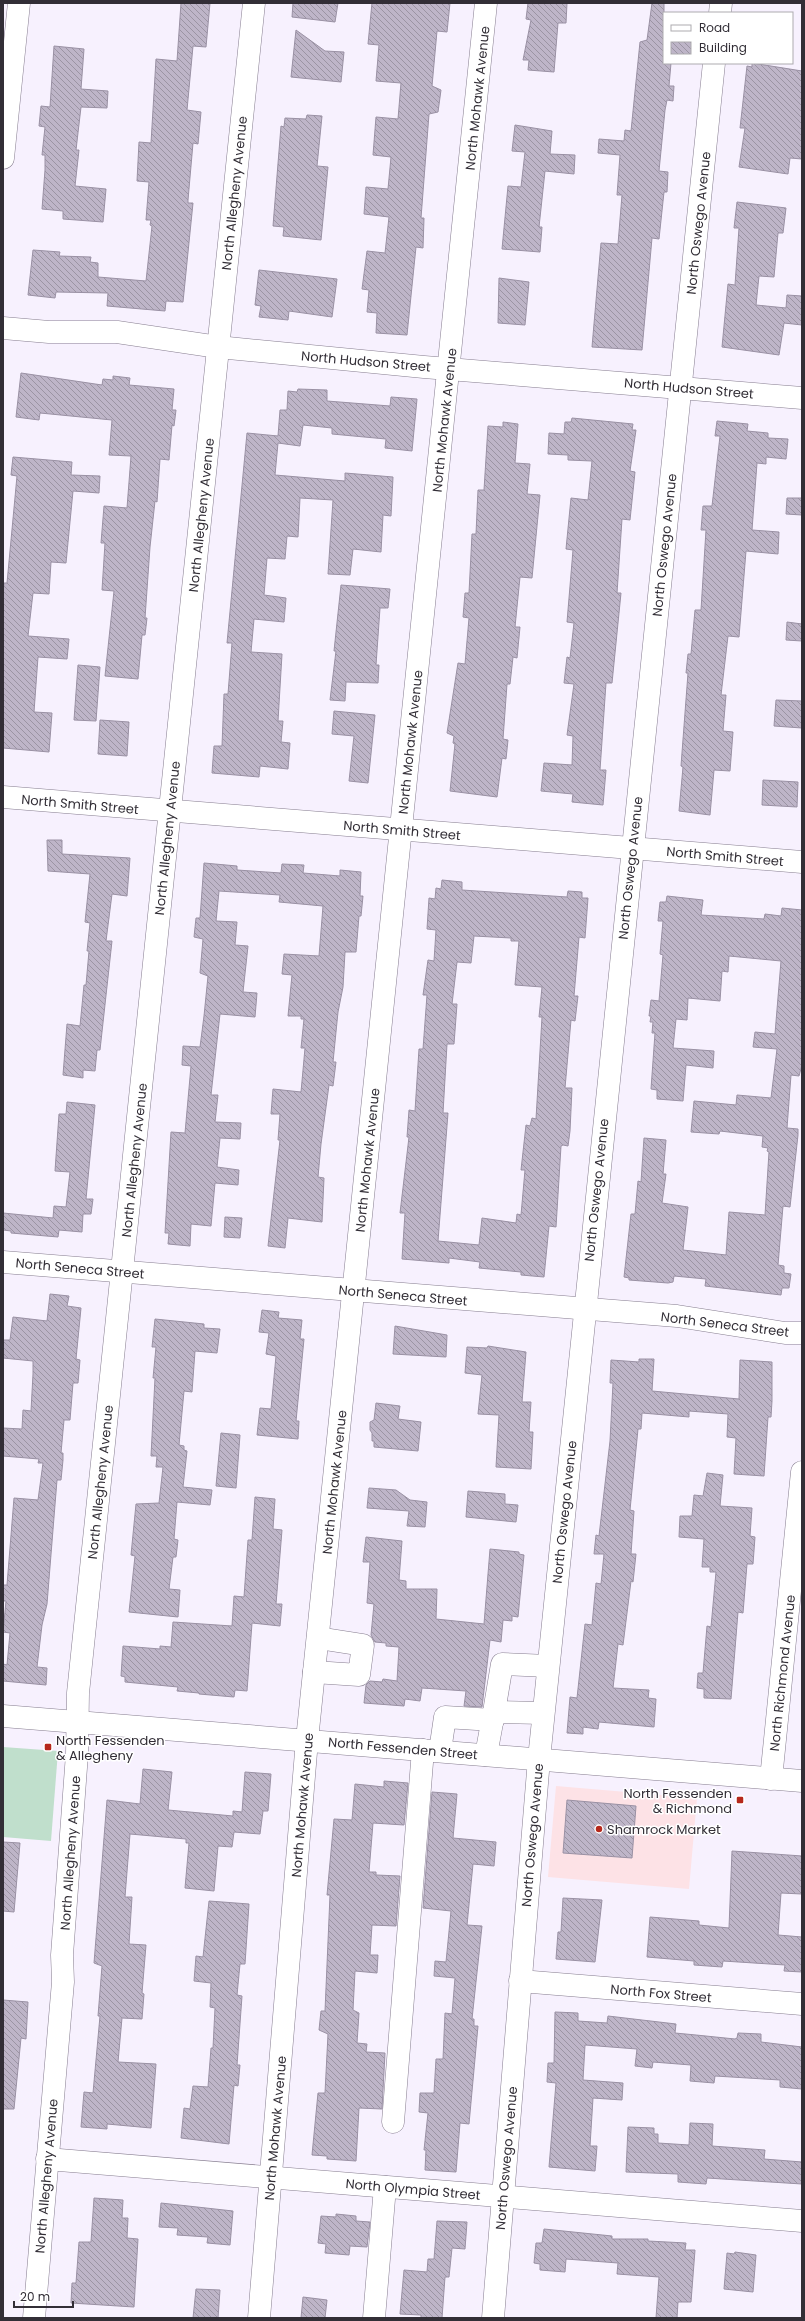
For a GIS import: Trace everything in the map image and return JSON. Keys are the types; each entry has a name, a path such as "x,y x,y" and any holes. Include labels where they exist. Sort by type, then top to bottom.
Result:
{"street":[{"path":"3,158 19,3"},
{"name":"North Allegheny Avenue","path":"34,2318 63,1982 62,1955 77,1754 78,1693 254,3"},
{"name":"North Mohawk Avenue","path":"259,2318 307,1740 486,3"},
{"name":"North Oswego Avenue","path":"493,2318 538,1759 714,64"},
{"name":"North Hudson Street","path":"3,328 49,332 117,332 218,347 424,367 802,398"},
{"name":"North Smith Street","path":"3,797 802,862"},
{"name":"North Seneca Street","path":"3,1262 584,1310 677,1316 785,1333 802,1333"},
{"name":"North Richmond Avenue","path":"771,1779 802,1472"},
{"path":"314,1672 359,1675 363,1645 318,1638"},
{"path":"486,1755 502,1664 548,1666"},
{"path":"393,2122 431,1750 445,1717 543,1713"},
{"name":"North Fessenden Street","path":"3,1716 802,1781"},
{"name":"North Fox Street","path":"520,1981 802,2004"},
{"name":"North Olympia Street","path":"47,2159 802,2221"},
{"path":"374,2318 385,2187"}],"shaded area":[{"path":"556,1786 697,1798 689,1889 548,1877"}],"green space":[{"path":"3,1747 58,1751 51,1841 3,1837"}],"building":[{"path":"181,3 210,3 206,47 193,46 187,110 201,112 198,144 193,143 188,203 193,203 183,302 166,301 165,311 107,306 108,293 56,292 55,298 28,295 33,250 60,252 59,256 91,257 90,262 98,263 98,277 146,281 152,226 150,225 151,220 146,220 149,182 137,181 139,142 151,143 156,59 177,61"},
{"path":"293,3 338,3 335,22 292,17"},
{"path":"372,3 450,3 447,32 437,31 432,86 441,90 438,112 429,114 421,218 424,218 423,248 416,247 407,335 376,333 377,313 367,312 369,290 362,289 367,251 385,253 389,217 364,214 366,187 388,189 391,157 373,155 376,117 398,119 401,83 376,81 379,45 368,44"},
{"path":"528,3 567,3 566,23 558,23 554,72 528,70 529,60 523,60 531,20 526,19"},
{"path":"652,3 664,3 663,64 671,64 669,86 674,86 673,101 667,100 665,110 659,171 668,172 667,192 664,192 659,239 652,238 642,350 592,347 601,243 618,244 622,195 617,195 620,155 598,153 599,139 624,141 625,130 631,131 640,42 647,40"},
{"path":"296,30 325,51 344,52 341,82 291,77"},
{"path":"54,46 84,49 81,89 108,91 107,108 81,107 76,150 79,150 75,186 106,189 103,222 63,219 63,211 42,209 45,155 42,155 45,127 39,126 41,106 50,107"},
{"path":"752,64 758,64 802,71 802,159 790,158 788,174 739,167 745,128 740,128 747,66 752,67"},
{"path":"307,115 322,116 317,166 328,167 321,240 283,236 284,227 273,226 281,126 284,127 285,118 306,119"},
{"path":"515,125 552,131 550,154 575,155 574,174 545,171 539,227 542,227 540,252 502,249 508,186 521,187 525,152 512,151"},
{"path":"737,202 786,208 783,233 778,233 774,277 759,276 756,305 786,308 787,295 802,296 802,325 784,323 779,355 722,347 728,284 735,285 739,228 734,228"},
{"path":"259,270 337,279 332,317 289,311 288,320 259,317 261,306 255,305"},
{"path":"499,278 529,282 525,325 498,323"},
{"path":"21,373 102,385 103,379 113,380 113,376 130,378 129,385 174,389 172,410 176,410 174,426 172,425 169,460 160,459 157,502 155,501 150,547 145,618 147,618 145,635 142,635 138,679 105,676 114,591 102,590 105,543 101,543 104,506 127,508 131,456 109,455 112,420 40,413 39,420 16,417"},
{"path":"298,389 327,390 327,401 390,406 391,397 417,399 412,451 385,448 386,439 332,434 332,428 303,425 300,446 278,443 275,475 345,481 345,473 393,477 391,516 383,515 381,552 353,549 350,575 328,574 333,500 300,498 298,537 287,536 285,559 267,558 264,595 286,598 284,622 254,619 251,652 282,654 278,721 283,721 281,742 290,743 288,769 260,766 259,777 212,773 214,746 222,746 224,694 228,694 232,643 227,643 247,433 278,436 280,410 287,410 288,391 297,392"},
{"path":"572,418 633,424 632,430 636,430 630,471 635,472 630,520 622,519 617,593 621,593 612,683 606,683 600,770 606,770 603,805 572,802 573,794 541,791 544,763 572,765 573,736 567,735 574,684 564,683 567,657 570,658 574,623 567,622 573,550 566,549 571,498 588,500 592,461 568,460 568,455 548,454 549,433 564,434 565,422 571,422"},
{"path":"717,421 748,424 747,431 768,433 768,438 788,439 786,459 766,457 766,464 757,463 752,530 779,532 778,554 746,551 739,637 728,636 721,695 726,695 723,731 733,732 730,771 714,770 710,815 679,811 688,673 686,673 688,654 691,654 695,610 701,610 706,530 701,530 703,506 712,506 720,436 715,436"},
{"path":"503,422 518,424 515,463 530,464 527,494 540,495 532,578 520,577 515,627 520,627 517,658 513,657 510,684 507,684 503,739 508,740 506,759 502,758 497,797 450,791 455,744 453,743 454,736 447,733 458,663 465,664 469,618 463,617 465,593 469,593 472,534 476,534 478,490 484,490 488,426 503,427"},
{"path":"13,457 72,462 71,475 100,476 99,493 73,491 66,563 51,562 49,594 33,593 28,636 69,639 67,659 38,657 34,712 52,713 49,752 3,748 3,594 4,583 7,583 17,476 11,475"},
{"path":"787,498 802,498 802,515 786,514"},
{"path":"341,585 390,589 388,608 380,608 376,665 379,665 378,683 346,682 345,701 330,700 336,651 334,651"},
{"path":"787,622 802,624 802,641 786,640"},
{"path":"78,665 100,667 96,721 74,720"},
{"path":"776,700 802,701 802,728 774,726"},
{"path":"334,711 375,715 368,783 349,781 354,736 332,734"},
{"path":"100,720 129,722 127,756 98,754"},
{"path":"763,780 798,782 797,807 762,805"},
{"path":"47,840 62,840 62,854 130,858 127,896 112,894 106,941 112,941 100,1050 97,1050 95,1071 83,1070 83,1078 63,1075 67,1024 80,1026 84,985 86,985 90,923 85,922 90,874 48,871"},
{"path":"204,863 237,866 237,870 281,873 282,864 304,865 303,873 340,876 340,870 361,872 360,896 363,896 361,916 359,916 356,952 345,952 343,987 338,1012 333,1062 336,1062 333,1086 329,1085 321,1144 318,1177 324,1178 322,1222 288,1218 285,1248 268,1246 280,1140 278,1140 280,1114 271,1114 273,1089 301,1092 305,1048 301,1048 304,1019 301,1019 301,1016 288,1016 292,975 282,974 284,954 319,956 323,906 279,902 280,895 219,891 216,921 237,922 235,945 248,946 243,992 257,993 255,1017 220,1014 211,1095 218,1095 215,1122 241,1123 240,1139 220,1138 217,1167 239,1170 238,1185 215,1183 211,1226 191,1224 190,1246 168,1244 169,1233 165,1233 171,1132 185,1133 191,1066 182,1065 183,1046 200,1047 204,1016 208,976 200,973 203,939 194,937 196,918 200,918"},
{"path":"442,880 462,882 462,890 567,897 568,891 582,892 582,898 588,898 585,938 579,937 574,996 578,996 575,1021 571,1020 565,1088 572,1088 570,1131 568,1146 561,1146 556,1227 549,1226 544,1277 521,1275 521,1272 479,1268 480,1262 449,1258 449,1263 402,1259 405,1213 400,1213 409,1137 407,1137 409,1110 415,1111 419,1049 423,1049 427,995 423,995 428,960 434,961 436,930 427,929 429,898 435,899 436,888 441,889","holes":["474,936 511,938 511,941 519,941 515,985 542,987 539,1017 542,1017 536,1119 532,1118 530,1126 526,1125 521,1170 525,1170 521,1215 517,1214 516,1223 482,1218 479,1245 438,1241 448,1113 443,1113 447,1044 454,1044 457,1004 452,1004 457,962 471,963"]},
{"path":"667,896 703,900 701,915 764,919 765,914 781,916 782,908 802,910 802,1065 799,1076 791,1075 787,1128 798,1129 798,1135 790,1207 783,1206 778,1265 784,1266 784,1273 791,1274 789,1288 782,1288 781,1295 705,1286 706,1279 674,1276 673,1282 668,1283 629,1280 629,1278 624,1277 631,1214 635,1214 638,1181 641,1182 644,1138 666,1140 663,1174 666,1174 662,1203 688,1207 683,1250 726,1255 729,1212 765,1215 769,1152 767,1151 768,1148 762,1147 763,1136 720,1131 719,1134 691,1132 694,1101 736,1105 737,1095 771,1098 777,1049 753,1047 755,1032 775,1034 781,961 729,956 728,972 722,971 720,1001 688,998 687,1020 676,1019 673,1048 714,1051 713,1068 686,1065 683,1101 657,1099 657,1090 651,1089 655,1033 652,1033 653,1022 650,1022 651,1016 649,1016 651,1000 659,1001 663,955 660,954 663,921 658,921 660,902 666,902"},
{"path":"67,1102 95,1105 86,1199 93,1199 91,1214 83,1214 82,1232 59,1230 58,1237 11,1233 11,1231 3,1230 3,1213 53,1218 54,1206 66,1207 70,1172 55,1171 59,1114 66,1114"},
{"path":"225,1217 242,1218 240,1238 224,1237"},
{"path":"50,1294 69,1296 67,1306 81,1308 76,1359 80,1360 78,1383 73,1383 70,1420 64,1420 61,1453 63,1453 63,1460 61,1480 57,1480 47,1604 42,1625 37,1667 47,1668 46,1685 3,1681 3,1664 7,1665 10,1633 3,1632 6,1601 3,1601 3,1585 7,1585 14,1498 38,1500 43,1463 38,1463 39,1459 3,1456 3,1428 22,1429 23,1410 31,1411 33,1361 3,1358 3,1340 10,1340 13,1317 47,1321"},
{"path":"262,1310 279,1312 278,1318 302,1320 300,1339 304,1339 296,1421 299,1421 298,1439 257,1435 260,1408 271,1409 276,1356 266,1354 269,1333 259,1332"},
{"path":"155,1319 204,1324 204,1328 220,1329 217,1353 195,1351 192,1392 184,1391 179,1445 184,1446 184,1450 187,1451 183,1487 212,1490 210,1505 177,1502 174,1539 178,1540 176,1557 173,1557 169,1589 180,1590 178,1617 129,1612 135,1556 131,1555 136,1504 159,1503 163,1467 156,1467 157,1456 151,1456 155,1378 153,1378 156,1347 152,1347"},
{"path":"395,1326 447,1335 446,1357 393,1354"},
{"path":"488,1346 526,1352 522,1402 531,1402 529,1432 533,1432 531,1469 496,1467 499,1415 478,1414 482,1375 465,1373 467,1347 487,1348"},
{"path":"639,1359 654,1359 652,1391 739,1399 740,1360 772,1362 771,1417 768,1417 764,1476 734,1474 736,1438 727,1437 728,1414 689,1411 689,1417 642,1413 641,1429 638,1429 630,1510 634,1511 631,1554 636,1554 623,1645 618,1644 613,1688 649,1690 648,1698 656,1699 654,1727 599,1722 598,1729 583,1727 583,1734 567,1733 570,1697 577,1698 585,1624 592,1625 596,1583 601,1584 604,1554 594,1554 596,1535 599,1536 610,1441 613,1383 610,1383 611,1360 639,1362"},
{"path":"376,1403 400,1406 398,1419 421,1422 418,1451 374,1447 374,1441 372,1441 372,1433 370,1430 370,1422 374,1420"},
{"path":"221,1433 240,1435 236,1488 216,1486"},
{"path":"707,1473 723,1475 720,1506 752,1508 750,1536 755,1537 753,1564 747,1564 743,1613 738,1612 731,1699 704,1698 704,1689 697,1688 698,1673 703,1673 707,1626 711,1627 716,1572 710,1572 710,1567 702,1567 704,1539 679,1537 680,1516 692,1516 694,1495 703,1496"},
{"path":"369,1488 396,1490 410,1500 427,1502 425,1527 407,1526 409,1511 367,1508"},
{"path":"468,1491 505,1494 505,1504 518,1505 516,1522 466,1517"},
{"path":"255,1497 275,1499 273,1529 282,1530 276,1604 282,1604 280,1626 252,1623 247,1691 235,1690 234,1697 177,1691 178,1687 125,1682 125,1677 121,1676 123,1646 160,1649 160,1646 171,1647 173,1622 232,1626 234,1596 244,1597 248,1540 252,1540"},
{"path":"366,1537 402,1541 399,1580 406,1581 406,1589 437,1589 436,1619 484,1624 490,1549 519,1552 519,1554 524,1555 518,1617 512,1616 512,1621 503,1620 501,1642 490,1640 482,1707 464,1706 466,1691 422,1688 420,1701 405,1699 404,1706 364,1703 366,1685 370,1681 382,1682 383,1679 397,1681 399,1647 386,1646 386,1643 375,1642 371,1635 374,1604 367,1603 370,1562 363,1562"},
{"path":"143,1769 172,1772 168,1810 233,1816 233,1811 242,1812 245,1772 271,1774 268,1811 263,1811 260,1834 234,1832 232,1847 218,1846 214,1891 185,1888 189,1843 186,1843 186,1839 130,1834 125,1897 132,1897 129,1944 146,1945 142,1993 144,1994 142,2019 122,2018 118,2062 156,2064 151,2128 107,2124 107,2129 81,2127 84,2092 93,2093 100,2016 98,2016 102,1966 94,1963 107,1800 140,1804"},
{"path":"384,1781 408,1783 404,1825 373,1823 369,1872 376,1872 376,1875 400,1876 396,1926 372,1925 370,1955 378,1955 377,1973 355,1971 353,2010 359,2013 357,2043 367,2044 366,2052 385,2053 382,2109 359,2108 356,2161 327,2159 327,2156 312,2155 318,2093 325,2093 328,2034 319,2030 321,2011 325,2011 330,1895 327,1895 334,1819 352,1820 355,1784 384,1787"},
{"path":"432,1792 457,1794 453,1838 496,1842 494,1866 473,1864 467,1925 482,1926 472,2019 474,2019 474,2026 478,2026 469,2124 460,2123 456,2172 425,2170 426,2150 424,2150 428,2113 419,2112 420,2093 434,2093 436,2059 443,2059 445,2013 452,2014 455,1978 434,1976 435,1961 446,1962 451,1911 423,1908"},
{"name":"Shamrock Market","path":"567,1800 636,1806 632,1858 563,1853"},
{"path":"3,1842 20,1843 14,1912 3,1911"},
{"path":"732,1851 802,1856 802,1894 781,1893 778,1935 802,1937 802,1972 784,1971 785,1965 723,1961 722,1967 694,1965 694,1961 647,1957 650,1917 699,1921 699,1925 729,1928"},
{"path":"563,1898 602,1900 595,1962 556,1959 558,1932 561,1932"},
{"path":"209,1901 249,1904 245,1964 240,1964 237,1995 242,1996 237,2065 240,2065 238,2086 234,2085 229,2144 181,2138 184,2108 190,2109 193,2086 208,2087 211,2048 213,2048 215,2008 210,2007 211,1983 194,1981 196,1956 203,1957"},
{"path":"3,2000 28,2002 26,2039 21,2038 14,2109 3,2109"},
{"path":"555,2012 578,2013 578,2021 607,2023 608,2016 676,2024 675,2033 735,2039 737,2038 738,2033 761,2034 761,2042 802,2047 802,2089 780,2087 780,2080 715,2076 714,2083 690,2081 691,2065 653,2062 652,2068 635,2066 637,2049 585,2045 583,2080 623,2083 622,2100 593,2098 590,2146 597,2146 595,2171 549,2167 556,2083 547,2082 548,2063 554,2063"},
{"path":"690,2123 713,2124 712,2146 765,2150 764,2159 802,2162 802,2184 707,2178 706,2184 678,2182 678,2174 626,2172 628,2127 654,2128 654,2134 658,2134 658,2143 689,2145"},
{"path":"94,2198 123,2200 122,2218 128,2218 127,2238 138,2239 134,2307 71,2303 72,2283 76,2283 79,2242 91,2242"},
{"path":"161,2203 233,2211 230,2245 207,2243 208,2237 177,2235 178,2228 159,2227"},
{"path":"336,2214 356,2216 356,2221 370,2222 367,2247 350,2246 349,2255 325,2253 326,2244 318,2243 321,2216 336,2217"},
{"path":"437,2221 467,2222 465,2249 452,2248 449,2277 445,2277 442,2318 421,2318 421,2315 400,2314 404,2270 427,2272 428,2259 434,2259"},
{"path":"544,2229 612,2236 612,2239 648,2239 648,2241 686,2243 685,2250 695,2250 691,2302 678,2302 677,2318 656,2318 659,2277 617,2274 618,2263 566,2259 565,2272 540,2270 540,2264 534,2263 536,2243 542,2243"},
{"path":"735,2252 756,2255 753,2292 724,2289 727,2253 734,2254"},
{"path":"196,2289 220,2290 218,2318 193,2318"},
{"path":"303,2297 327,2300 325,2318 301,2318"}],"place":[{"name":"North Fessenden & Allegheny","path":"48,1747"},
{"name":"North Fessenden & Richmond","path":"740,1800"},
{"name":"Shamrock Market","path":"599,1829"}]}
